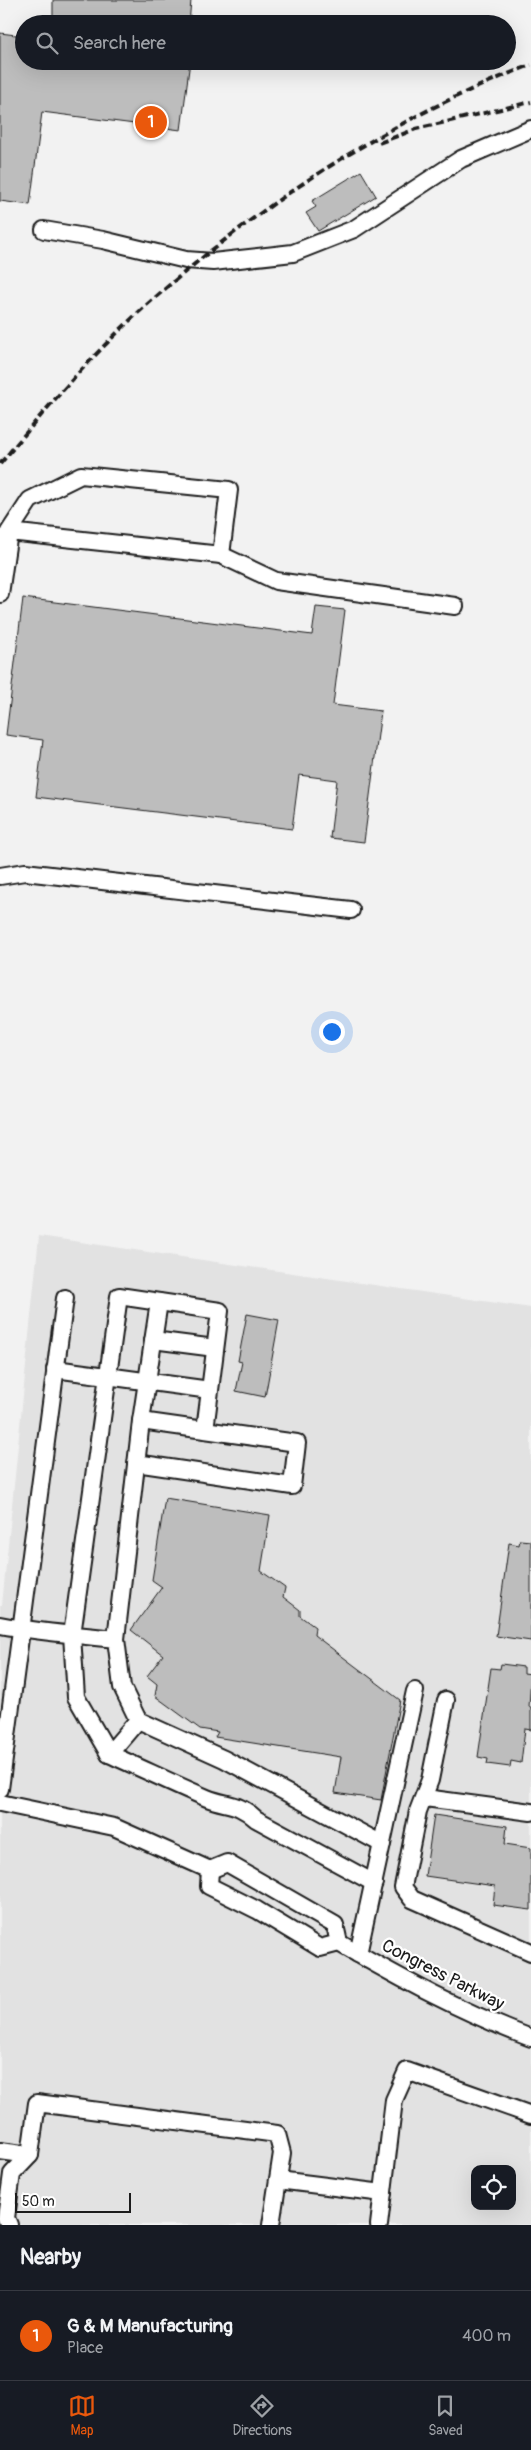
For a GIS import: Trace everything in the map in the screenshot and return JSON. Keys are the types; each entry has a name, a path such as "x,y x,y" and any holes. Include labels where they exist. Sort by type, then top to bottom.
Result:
{"street":[{"path":"44,230 103,240 186,260 213,262 293,253 354,229 461,159 531,129"},
{"path":"0,594 9,532 30,500 81,475 229,490 221,555"},
{"path":"9,532 221,555 276,581 455,606"},
{"path":"0,876 25,872 351,910"},
{"path":"205,1430 220,1311 119,1296 72,1634 76,1697 108,1754 210,1799 229,1803 247,1811 256,1819 374,1883"},
{"path":"0,1789 4,1731 20,1629 65,1298"},
{"path":"159,1302 141,1421 116,1639 122,1687 138,1720 224,1759 382,1844"},
{"path":"153,1340 215,1348"},
{"path":"55,1369 210,1390"},
{"path":"136,1464 292,1486 297,1443 141,1421"},
{"path":"0,1625 20,1629 116,1639"},
{"path":"358,1954 415,1691"},
{"path":"446,1700 425,1798 418,1811 403,1887 412,1899 531,1952"},
{"path":"108,1754 138,1720"},
{"path":"425,1798 531,1812"},
{"path":"0,1803 114,1827 210,1870 227,1864 336,1924 339,1943 320,1948 257,1910 209,1886 210,1870"},
{"name":"Congress Parkway","path":"339,1943 422,1991 487,2022 531,2038"},
{"path":"379,2225 394,2100 407,2071 531,2115"},
{"path":"9,2225 6,2218 12,2174 30,2155 37,2103 277,2134 282,2153 271,2225"},
{"path":"0,2151 30,2155"},
{"path":"278,2180 382,2193"}],"shaded area":[{"path":"39,1236 531,1308 531,2225 0,2225 0,1605 2,1605"}],"building":[{"path":"53,0 191,0 190,15 53,15"},
{"path":"0,33 15,35 15,70 189,70 181,130 42,112 30,205 0,201"},
{"path":"361,171 376,196 318,231 306,213 316,207 312,201"},
{"path":"23,598 312,635 316,607 345,610 333,705 381,711 364,842 330,838 337,780 299,775 292,829 36,797 43,740 6,735"},
{"path":"247,1314 279,1320 265,1397 236,1391 242,1362 238,1361"},
{"path":"165,1498 270,1515 261,1571 285,1588 283,1597 300,1610 300,1616 315,1627 314,1635 400,1700 381,1800 335,1793 341,1757 215,1737 218,1732 200,1729 155,1696 157,1684 147,1676 163,1655 131,1630 162,1587 152,1580"},
{"path":"520,1540 531,1541 531,1641 496,1636 509,1543 519,1545"},
{"path":"501,1664 524,1667 524,1673 531,1674 529,1707 531,1707 531,1730 525,1729 521,1763 511,1761 510,1767 487,1764 488,1759 478,1757 491,1668 500,1669"},
{"path":"434,1815 507,1826 505,1844 531,1848 531,1910 493,1905 495,1886 425,1876"}],"railway":[{"path":"0,464 67,385 121,329 184,273 229,237 276,202 374,139 478,87 531,65"},
{"path":"379,143 416,129 531,102"}],"place":[{"name":"G & M Manufacturing","path":"151,122"}]}
